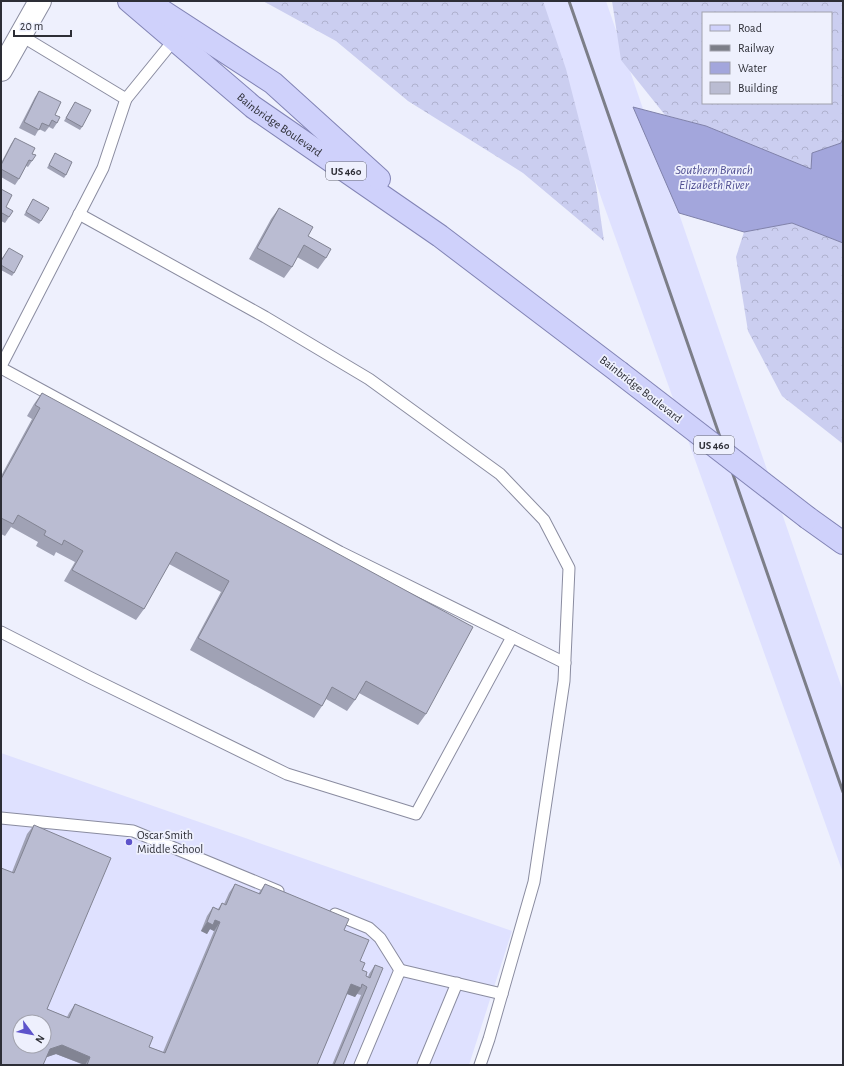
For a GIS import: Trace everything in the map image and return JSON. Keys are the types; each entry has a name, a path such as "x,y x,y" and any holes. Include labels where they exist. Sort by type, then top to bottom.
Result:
{"main road":[{"name":"Bainbridge Boulevard","path":"129,1 253,106 440,236 808,518 843,543"},
{"name":"Bainbridge Boulevard","path":"147,1 273,83 440,236"}],"street":[{"path":"1,70 40,1"}],"lane":[{"path":"20,35 126,99"},
{"path":"174,40 126,99 103,168 1,367 340,552 565,663"},
{"path":"79,214 265,317 369,379 500,474 544,520 569,568 564,681 534,882 480,1065"},
{"path":"1,632 287,774 416,814 512,637"},
{"path":"1,818 133,831 288,895"},
{"path":"325,910 369,928 380,938 400,970 502,994"},
{"path":"360,1065 400,970"},
{"path":"423,1065 457,983"}],"shaded area":[{"path":"533,1 606,1 843,691 843,873 603,203"},
{"name":"Oscar Smith Middle School","path":"1,753 512,931 469,1065 1,1065"}],"green space":[{"path":"263,1 543,1 566,69 596,186 604,241 523,173 408,101 336,41"},
{"path":"612,1 843,1 843,138 841,143 812,153 816,173 706,126 665,115 621,60"},
{"path":"792,223 843,243 843,444 782,396 748,331 736,257 744,232"}],"water":[{"name":"Southern Branch Elizabeth River","path":"633,107 706,126 811,169 812,153 841,143 843,138 843,243 792,223 744,232 679,213"}],"building":[{"path":"39,91 61,102 55,115 60,117 57,123 52,120 49,126 42,123 39,130 24,122"},
{"path":"75,102 91,110 82,127 66,118"},
{"path":"15,138 35,148 32,154 36,155 32,161 29,160 19,179 1,169 1,165"},
{"path":"55,153 72,162 66,175 49,165"},
{"path":"1,189 12,195 6,207 13,211 9,217 2,213 1,215"},
{"path":"33,199 49,208 41,221 26,212"},
{"path":"279,208 313,227 308,236 331,249 326,258 304,245 292,267 257,248"},
{"path":"9,248 23,256 14,273 1,265 1,261"},
{"path":"42,393 473,627 426,714 366,681 355,700 332,687 322,706 198,638 229,581 176,552 144,609 72,570 83,551 64,540 62,545 44,535 46,531 18,515 13,524 1,518 1,479 40,408 35,405"},
{"path":"34,825 111,858 47,1009 69,1018 75,1004 153,1037 149,1047 165,1053 220,922 215,920 213,925 207,922 213,907 219,910 222,903 226,905 235,884 260,894 265,884 349,919 344,930 369,940 360,961 365,963 362,970 367,972 366,976 370,978 375,965 383,968 343,1065 334,1065 367,987 362,984 361,988 351,984 317,1065 87,1065 90,1057 62,1045 52,1048 52,1014 12,1014 12,1054 48,1054 43,1065 1,1065 1,868 14,873"}],"railway":[{"path":"569,1 843,792"}],"place":[{"name":"Oscar Smith Middle School","path":"129,842"}]}
